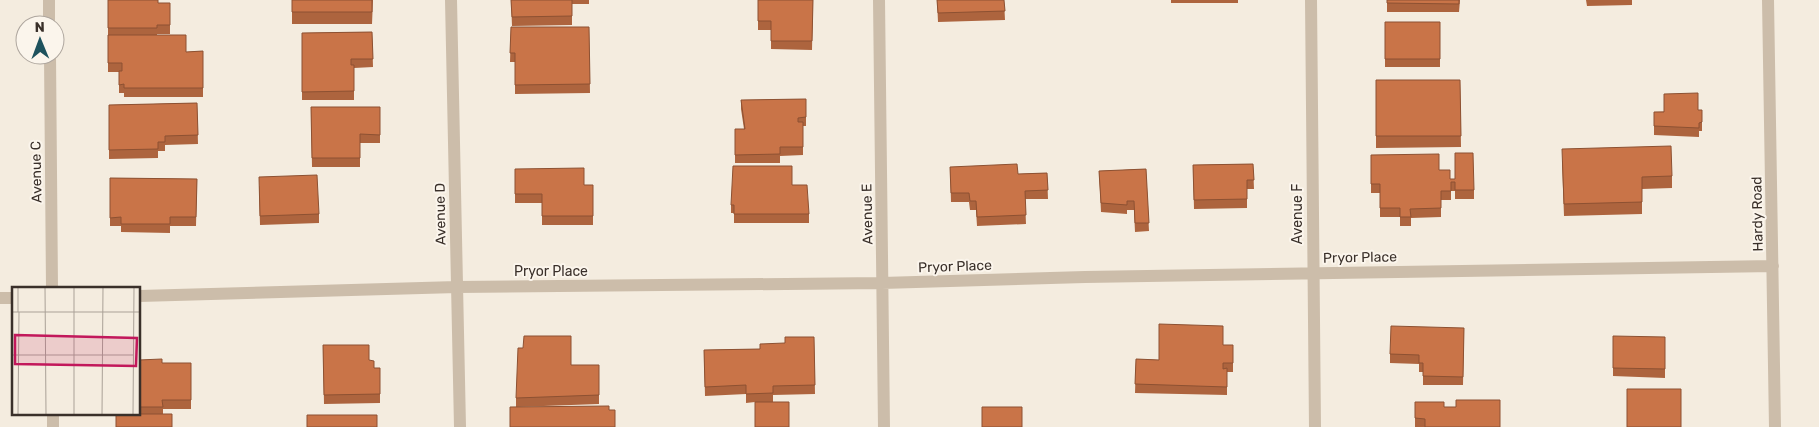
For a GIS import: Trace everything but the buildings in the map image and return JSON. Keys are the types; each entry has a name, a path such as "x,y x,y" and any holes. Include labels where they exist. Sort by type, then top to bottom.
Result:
{"street":[{"path":"49,0 49,15"},
{"name":"Avenue D","path":"451,0 460,427"},
{"name":"Avenue E","path":"879,0 884,427"},
{"name":"Avenue F","path":"1311,0 1315,427"},
{"name":"Hardy Road","path":"1768,0 1774,427"},
{"name":"Avenue C","path":"50,65 52,287"},
{"name":"Pryor Place","path":"140,296 457,287 882,283 1313,273 1773,266"},
{"path":"53,414 53,427"}]}
